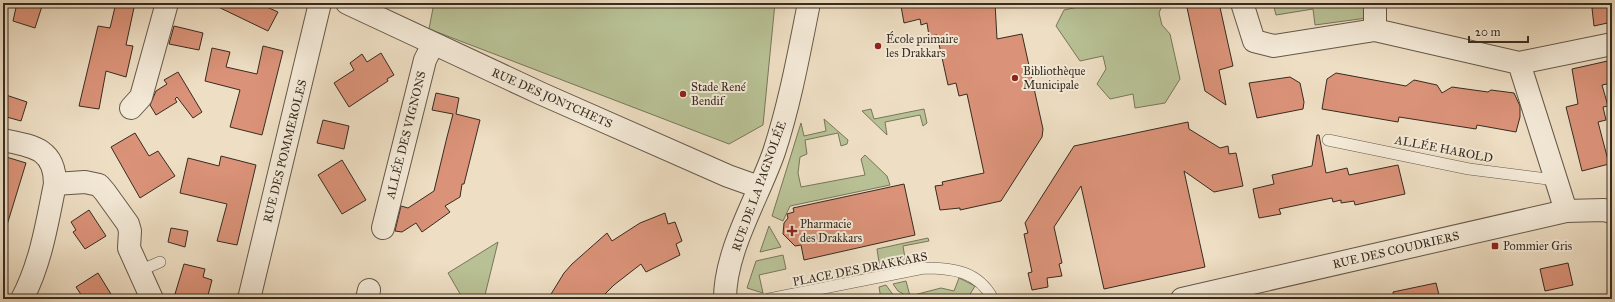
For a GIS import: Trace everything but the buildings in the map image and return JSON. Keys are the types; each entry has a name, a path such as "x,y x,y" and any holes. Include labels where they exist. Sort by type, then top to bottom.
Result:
{"street":[{"path":"131,108 141,97 167,3"},
{"name":"RUE DES POMMEROLES","path":"249,299 320,3"},
{"name":"RUE DES JONTCHETS","path":"347,3 433,44 728,176 759,187"},
{"name":"RUE DE LA PAGNOLÉE","path":"725,299 729,269 735,249 774,152 793,86 809,3"},
{"path":"1242,3 1254,41 1274,46 1375,30 1519,63 1612,44"},
{"path":"1375,3 1375,30"},
{"name":"ALLÉE DES VIGNONS","path":"383,228 425,60 433,44"},
{"path":"1519,63 1566,211"},
{"path":"3,140 36,147 50,160 55,172 55,184 39,259 31,282 22,299"},
{"path":"55,184 85,182 99,185 128,224 130,231 129,248 138,271 152,299"},
{"name":"RUE DES COUDRIERS","path":"1182,299 1234,293 1566,211 1604,210 1612,212"}],"lane":[{"name":"ALLÉE HAROLD","path":"1328,140 1469,169 1555,180"},
{"path":"138,271 160,262"},
{"name":"PLACE DES DRAKKARS","path":"769,299 924,268 947,268 974,277 988,290 993,299"}],"green space":[{"name":"Stade René Bendif","path":"434,3 775,3 763,125 729,144 429,29"},
{"path":"1097,3 1163,3 1159,13 1162,25 1170,34 1180,79 1165,103 1135,108 1133,94 1110,99 1097,84 1106,69 1103,56 1080,61 1056,26 1064,10"},
{"path":"1273,3 1369,3 1367,18 1315,25 1313,9 1276,15"},
{"path":"871,109 874,119 924,109 927,123 923,126 920,115 885,122 887,135 862,111"},
{"path":"824,119 848,140 847,144 841,146 838,133 805,140 807,154 800,157 798,173 801,187 865,175 861,159 865,155 887,176 890,185 790,206 783,221 772,216 801,123 804,136 826,131"},
{"path":"769,226 781,247 760,252"},
{"path":"928,238 929,241 903,246 906,264 880,269 877,249"},
{"path":"498,242 484,299 463,299 448,273"},
{"path":"783,255 786,269 759,275 763,293 747,288 756,261"},
{"path":"959,278 975,286 969,296 969,299 912,299 898,291 893,284 906,281 910,296 941,288 954,291"},
{"path":"886,285 896,299 881,299 879,287"}],"place":[{"name":"École primaire les Drakkars","path":"878,46"},
{"name":"Bibliothèque Municipale","path":"1015,78"},
{"name":"Stade René Bendif","path":"683,94"},
{"name":"Pharmacie des Drakkars","path":"792,231"},
{"name":"Pommier Gris","path":"1495,246"}]}
